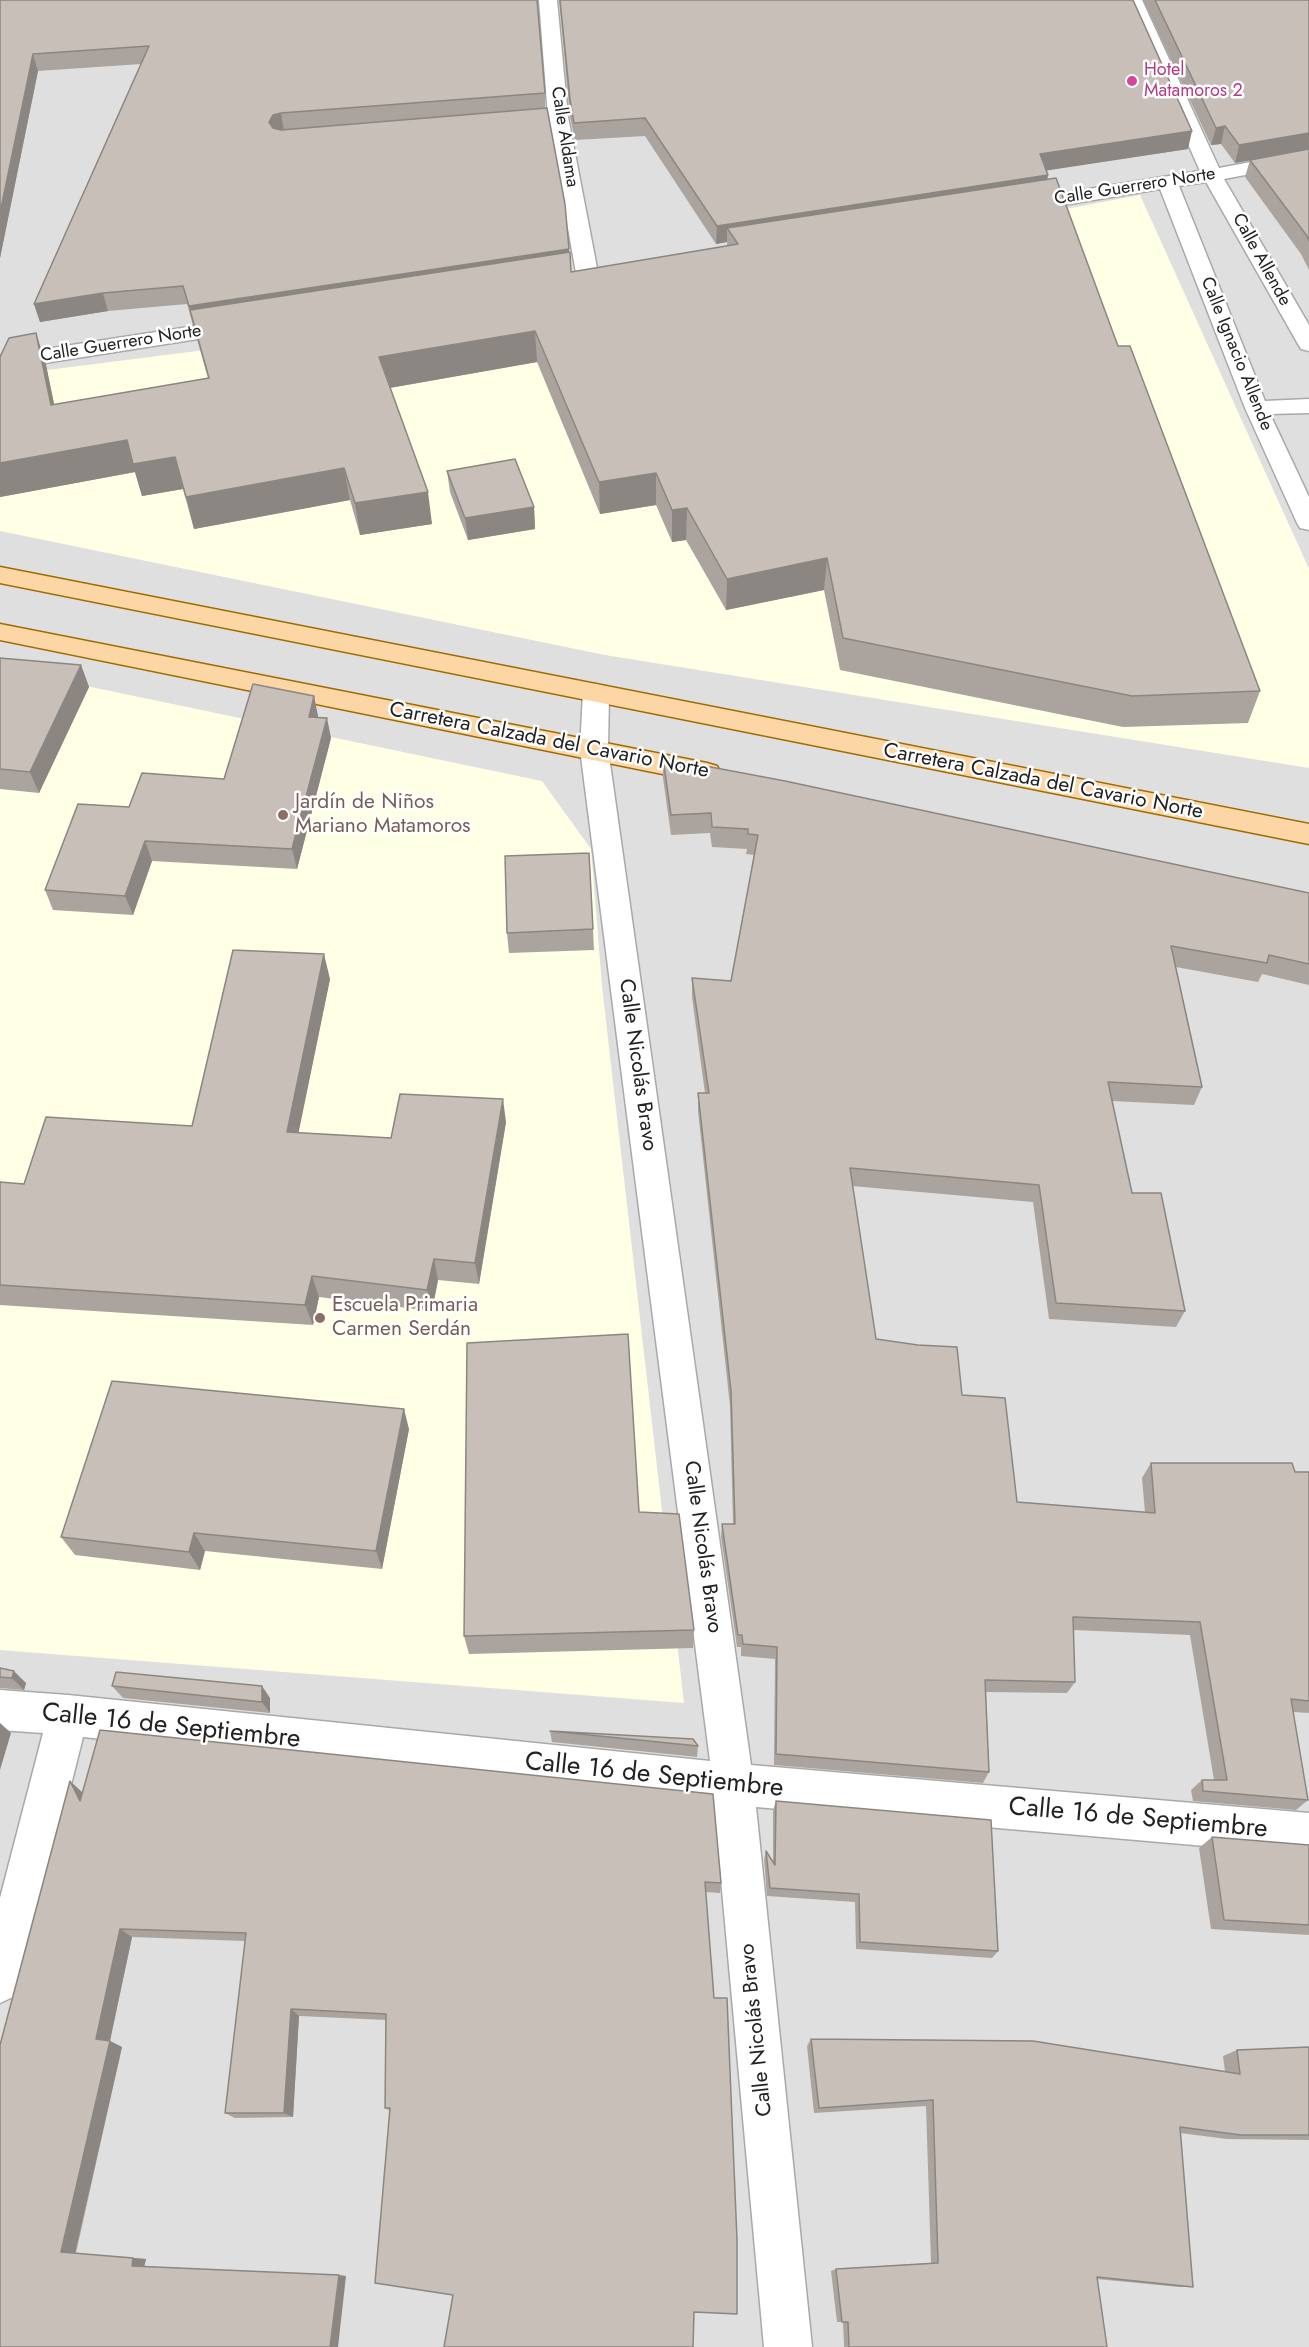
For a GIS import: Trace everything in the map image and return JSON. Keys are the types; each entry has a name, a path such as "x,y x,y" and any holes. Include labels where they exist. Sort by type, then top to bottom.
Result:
{"main road":[{"name":"Carretera Calzada del Cavario Norte","path":"0,575 1309,834"},
{"name":"Carretera Calzada del Cavario Norte","path":"0,632 735,779"}],"street":[{"name":"Calle Aldama","path":"548,0 558,117 587,273"},
{"path":"1133,0 1212,175"},
{"path":"534,119 558,117"},
{"name":"Calle Guerrero Norte","path":"1002,209 1168,183 1309,156"},
{"name":"Calle Allende","path":"1212,175 1309,344"},
{"name":"Calle Ignacio Allende","path":"1168,183 1256,408 1309,523"},
{"path":"564,277 611,269"},
{"name":"Calle Guerrero Norte","path":"0,363 258,323"},
{"path":"1256,408 1309,406"},
{"name":"Calle Nicolás Bravo","path":"596,693 594,749 734,1784 788,2347"},
{"name":"Calle 16 de Septiembre","path":"0,1710 68,1715 734,1784 1309,1834"},
{"path":"0,1981 68,1715"}],"shaded area":[{"path":"0,0 1309,0 1309,2347 0,2347"},
{"path":"1140,195 1309,569 1309,768 605,655 0,531 0,376 537,308"},
{"name":"Escuela Primaria Carmen Serdán","path":"0,668 542,781 591,849 602,986 684,1703 0,1650"}],"building":[{"path":"0,0 537,0 545,93 281,113 273,115 269,122 273,128 281,130 547,108 565,204 569,249 189,306 183,286 103,293 34,304 149,46 33,54 0,213"},
{"path":"560,0 1133,0 1192,131 1040,154 1048,175 717,226 645,118 574,123"},
{"path":"1155,0 1309,0 1309,133 1239,145 1225,126 1216,128"},
{"path":"1309,149 1309,241 1250,160"},
{"path":"1056,178 1118,346 1130,346 1260,691 1132,696 843,638 827,558 727,579 687,508 672,510 656,473 599,482 535,331 379,357 428,492 355,503 344,468 186,497 175,457 133,464 127,440 0,463 0,357 9,338 36,333 51,405 209,378 190,310 570,252 571,272 738,244 727,228"},
{"path":"515,459 534,507 465,518 447,471"},
{"path":"0,658 81,665 30,772 0,769"},
{"path":"253,684 314,696 309,717 327,718 292,849 145,841 125,896 45,890 78,804 129,807 142,773 224,779"},
{"path":"663,758 785,781 1309,893 1309,964 1269,955 1267,963 1171,946 1202,1087 1108,1082 1132,1193 1161,1193 1185,1311 1056,1303 1039,1185 850,1168 876,1339 918,1345 957,1347 962,1395 1005,1398 1017,1502 1155,1513 1151,1463 1292,1463 1295,1472 1309,1472 1309,1701 1291,1699 1308,1800 1203,1791 1202,1780 1227,1780 1200,1622 1073,1617 1075,1682 985,1680 989,1772 776,1754 777,1647 743,1644 742,1635 738,1635 722,1524 735,1524 731,1391 698,1093 709,1093 692,978 731,981 758,835 748,834 748,829 712,827 711,813 671,815"},
{"path":"589,853 593,929 507,933 505,856"},
{"path":"233,950 324,954 287,1132 391,1138 400,1094 503,1099 475,1263 434,1259 427,1290 312,1276 305,1305 0,1285 0,1182 24,1184 46,1117 192,1126"},
{"path":"628,1334 639,1512 679,1514 694,1630 464,1636 467,1343"},
{"path":"112,1381 404,1409 376,1551 194,1533 189,1552 61,1537"},
{"path":"0,1668 14,1671 12,1678 0,1677"},
{"path":"116,1672 262,1686 262,1702 112,1686"},
{"path":"100,1730 713,1794 721,1883 705,1882 714,1998 727,1998 737,2240 737,2314 694,2312 693,2347 444,2347 453,2295 375,2283 390,2108 385,2108 386,2014 291,2009 284,2113 225,2113 246,1933 120,1929 96,2039 110,2041 61,2252 133,2258 132,2266 339,2275 330,2347 0,2347 0,2045 70,1781 80,1801"},
{"path":"550,1731 693,1739 698,1746"},
{"path":"776,1801 991,1820 998,1951 860,1942 859,1894 770,1888 766,1851 775,1865"},
{"path":"1212,1837 1309,1845 1309,1925 1224,1920"},
{"path":"811,2039 1033,2041 1240,2074 1237,2050 1309,2047 1309,2135 1241,2135 1180,2127 1193,2287 1097,2277 1107,2347 849,2347 848,2322 842,2322 836,2269 938,2263 933,2100 819,2108"}],"place":[{"name":"Hotel Matamoros 2","path":"1132,81"},
{"name":"Jardín de Niños Mariano Matamoros","path":"283,815"},
{"name":"Escuela Primaria Carmen Serdán","path":"320,1318"}]}
